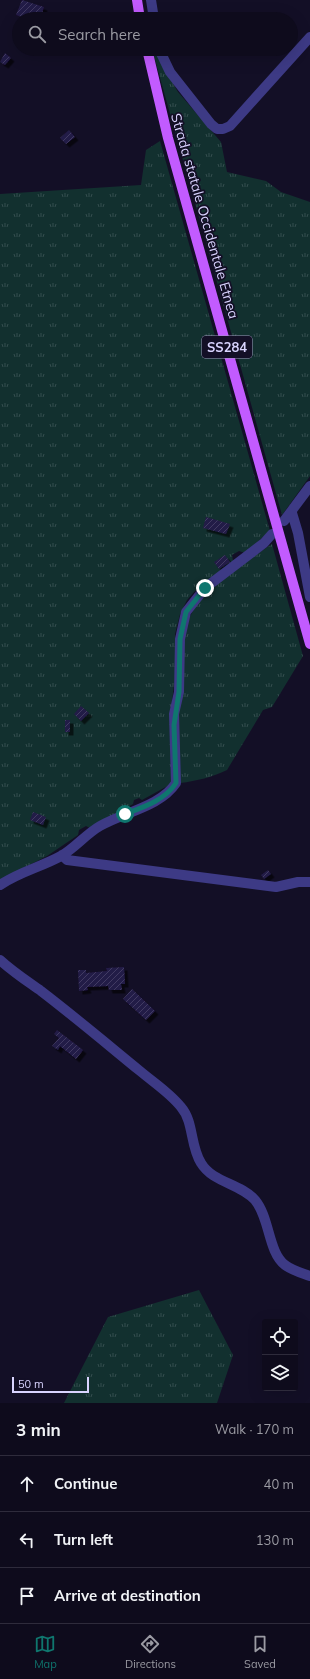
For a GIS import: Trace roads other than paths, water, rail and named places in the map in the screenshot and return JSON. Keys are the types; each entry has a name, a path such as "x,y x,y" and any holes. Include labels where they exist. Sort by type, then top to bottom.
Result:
{"main road":[{"path":"137,0 139,12"},
{"name":"Strada statale Occidentale Etnea","path":"149,56 170,146 310,644"}],"lane":[{"path":"151,0 153,12"},
{"path":"298,51 310,38"},
{"path":"162,56 170,72 211,124 217,129 223,129 230,126 294,56"},
{"path":"284,521 292,513 310,486"},
{"path":"292,513 298,533 310,597"},
{"path":"0,885 12,877 62,855 99,827 125,814 149,805 172,789 176,783 174,725 179,692 180,639 186,612 205,588 264,543 272,534"},
{"path":"62,855 68,860 276,887 298,882 310,882"},
{"path":"0,960 122,1056 175,1100 185,1113 195,1150 202,1165 214,1177 245,1191 255,1200 266,1220 279,1259 291,1269 310,1276"}]}
